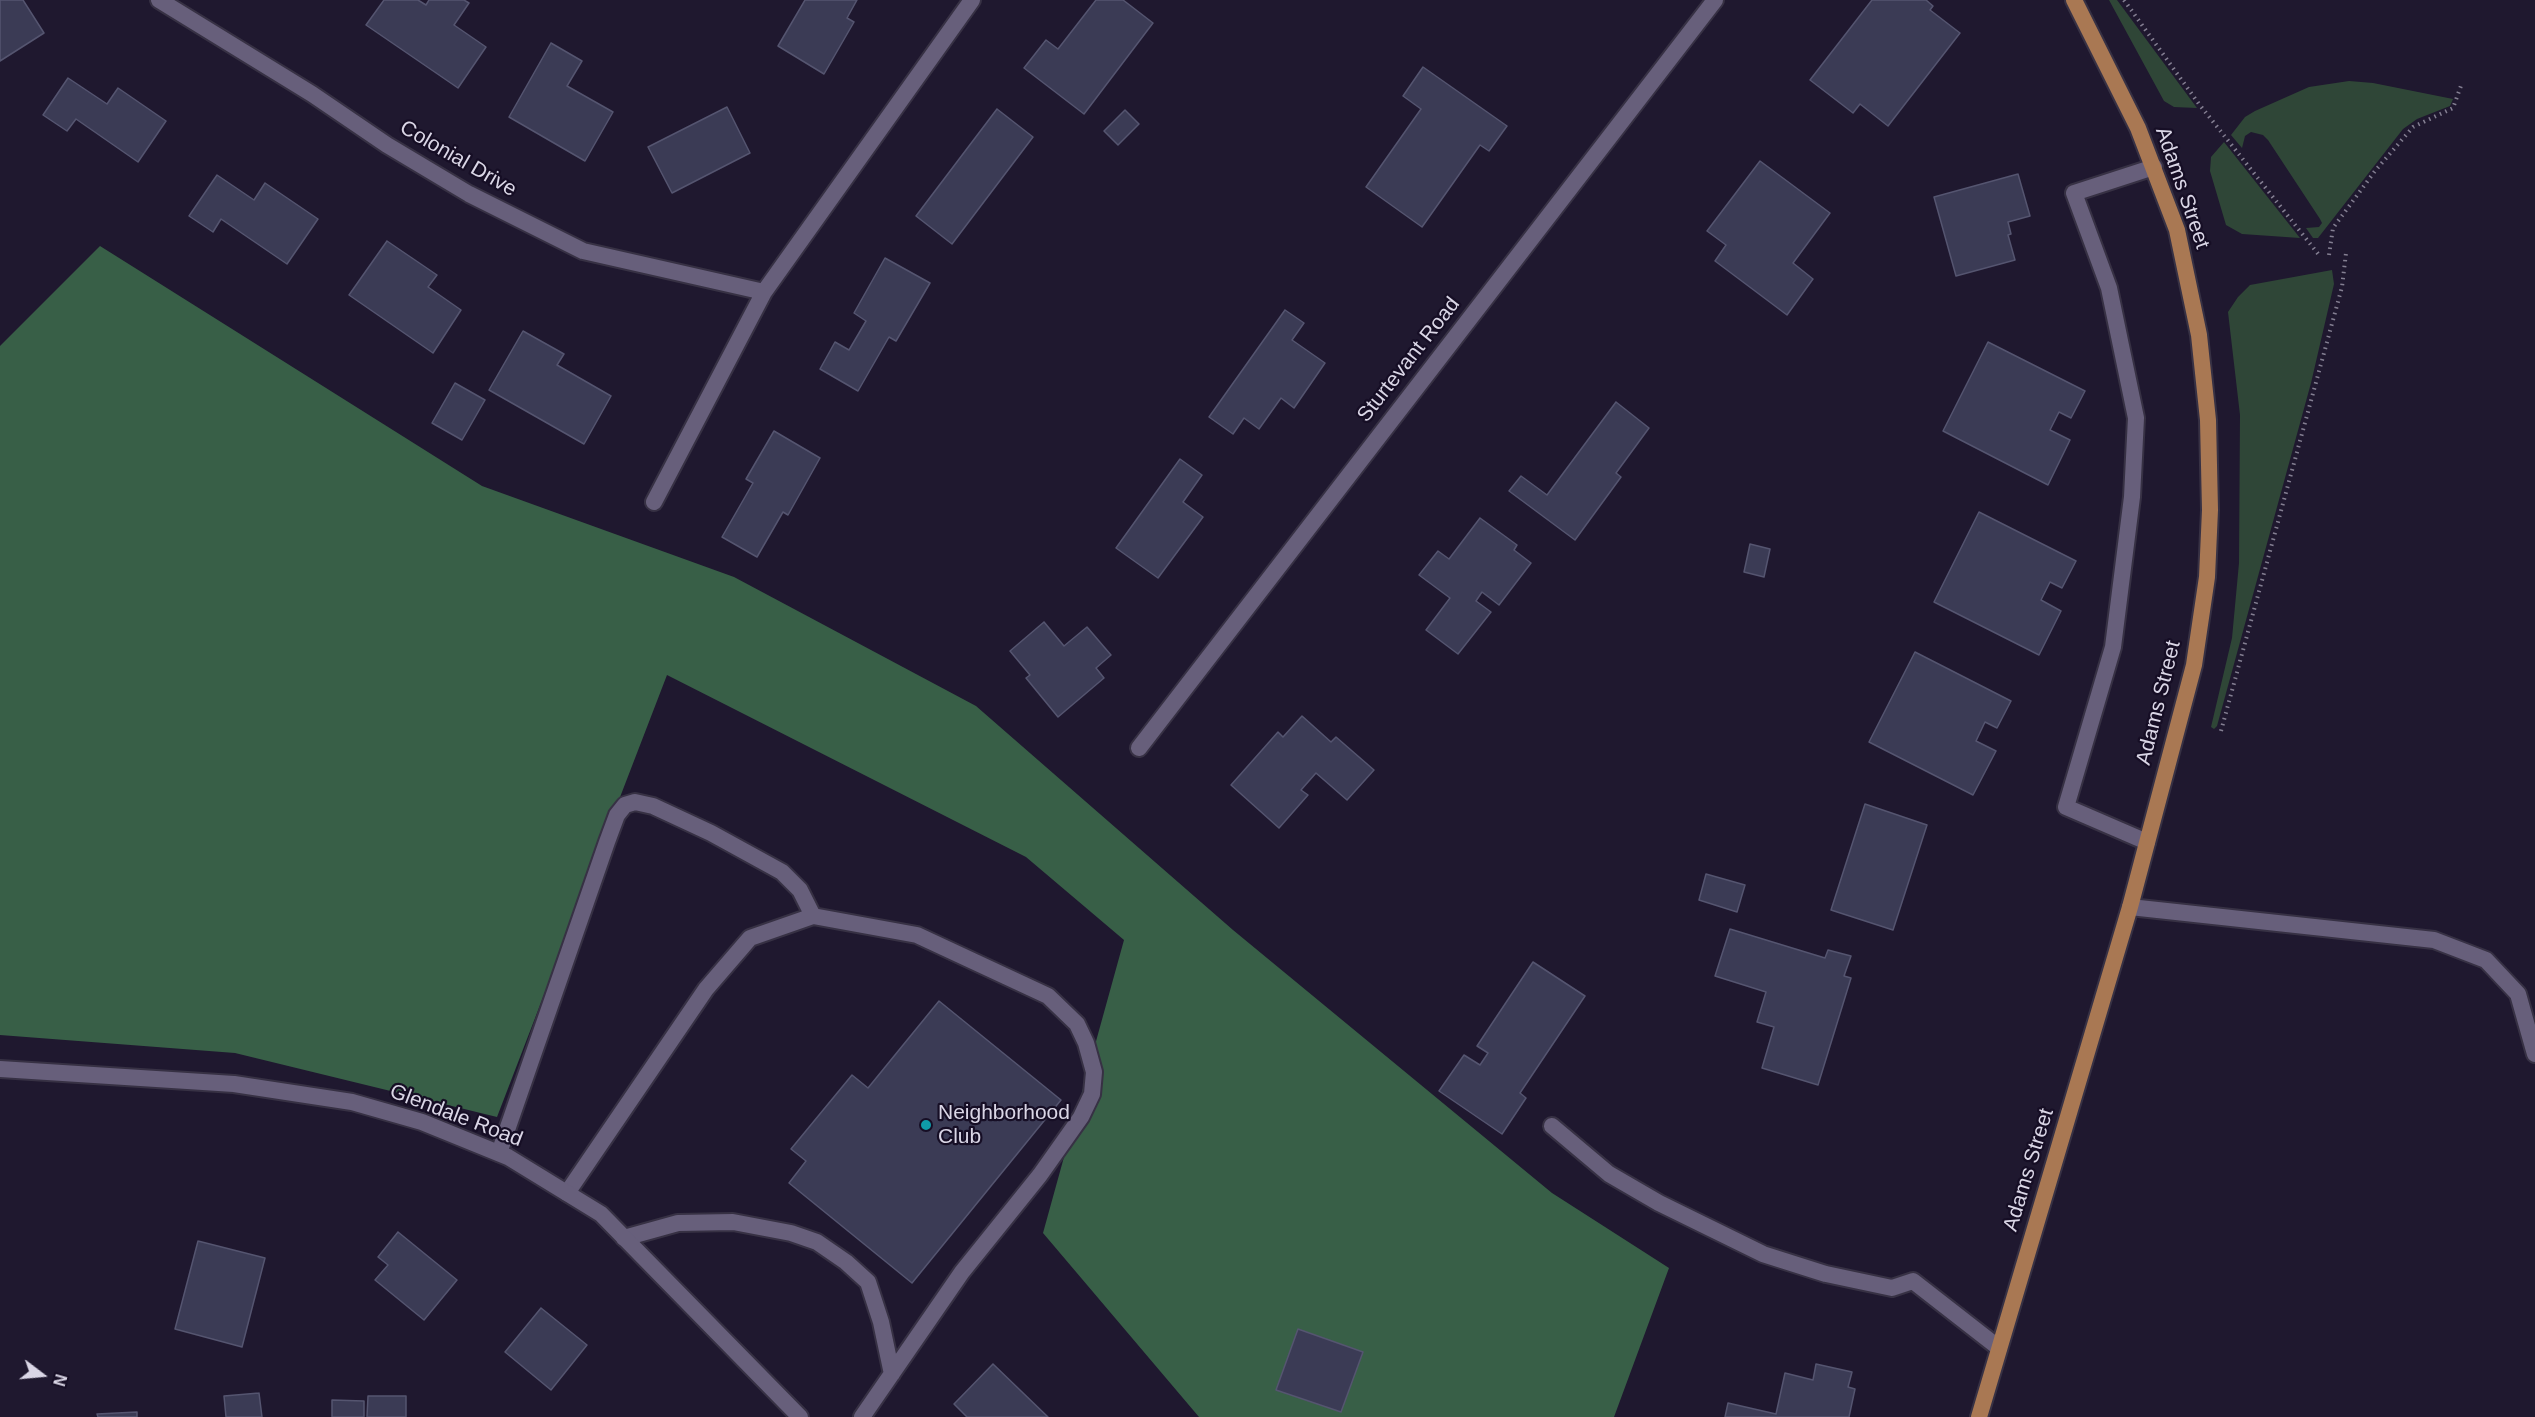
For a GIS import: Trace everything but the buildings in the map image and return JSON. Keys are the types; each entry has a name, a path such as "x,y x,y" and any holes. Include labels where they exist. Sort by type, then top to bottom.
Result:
{"main road":[{"name":"Adams Street","path":"1979,1417 2130,907 2194,665 2207,577 2210,510 2208,420 2199,335 2177,230 2154,167 2110,68 2074,0"}],"street":[{"name":"Colonial Drive","path":"159,0 468,194 583,251 764,292"},
{"path":"654,502 764,292 972,0"},
{"name":"Sturtevant Road","path":"1138,748 1715,0"},
{"path":"2147,842 2066,807 2113,647 2132,497 2136,418 2109,288 2074,193 2154,167"},
{"path":"499,1154 607,842 617,815 625,805 635,802 653,806 711,833 782,872 800,890 813,916"},
{"path":"2130,907 2434,940 2486,960 2518,994 2535,1054"},
{"path":"567,1193 706,989 750,938 813,916 917,936 1048,996 1077,1023 1086,1043 1094,1072 1092,1094 1080,1117 1040,1175 962,1272 862,1417"},
{"name":"Glendale Road","path":"0,1069 234,1084 352,1102 422,1122 499,1154 601,1214 800,1417"},
{"path":"1552,1126 1610,1174 1659,1203 1763,1254 1826,1274 1892,1288 1913,1281 1999,1348"},
{"path":"624,1238 678,1223 733,1222 791,1233 817,1242 846,1262 867,1282 881,1322 892,1374"}],"path":[{"path":"2124,0 2199,104 2319,255"},
{"path":"2329,255 2333,228 2375,171 2413,127 2452,108 2457,102 2462,83"},
{"path":"2222,730 2342,287 2346,253"}],"green space":[{"path":"2109,0 2117,0 2197,108 2174,107 2164,101"},
{"path":"2349,81 2373,83 2453,99 2450,106 2417,119 2403,129 2318,238 2313,238 2306,228 2319,227 2322,223 2268,140 2263,135 2251,132 2245,136 2242,148 2231,135 2245,117 2255,111 2309,87"},
{"path":"2224,142 2300,238 2242,234 2226,225 2210,171 2211,157"},
{"path":"100,246 482,486 734,577 976,706 1233,930 1552,1193 1669,1268 1614,1417 1199,1417 1043,1233 1124,940 1026,857 667,675 497,1117 235,1053 0,1035 0,346"},
{"path":"2332,270 2334,284 2311,383 2217,726 2214,729 2211,727 2232,638 2239,563 2240,415 2228,312 2250,285"}],"place":[{"name":"Neighborhood Club","path":"926,1125"}]}
